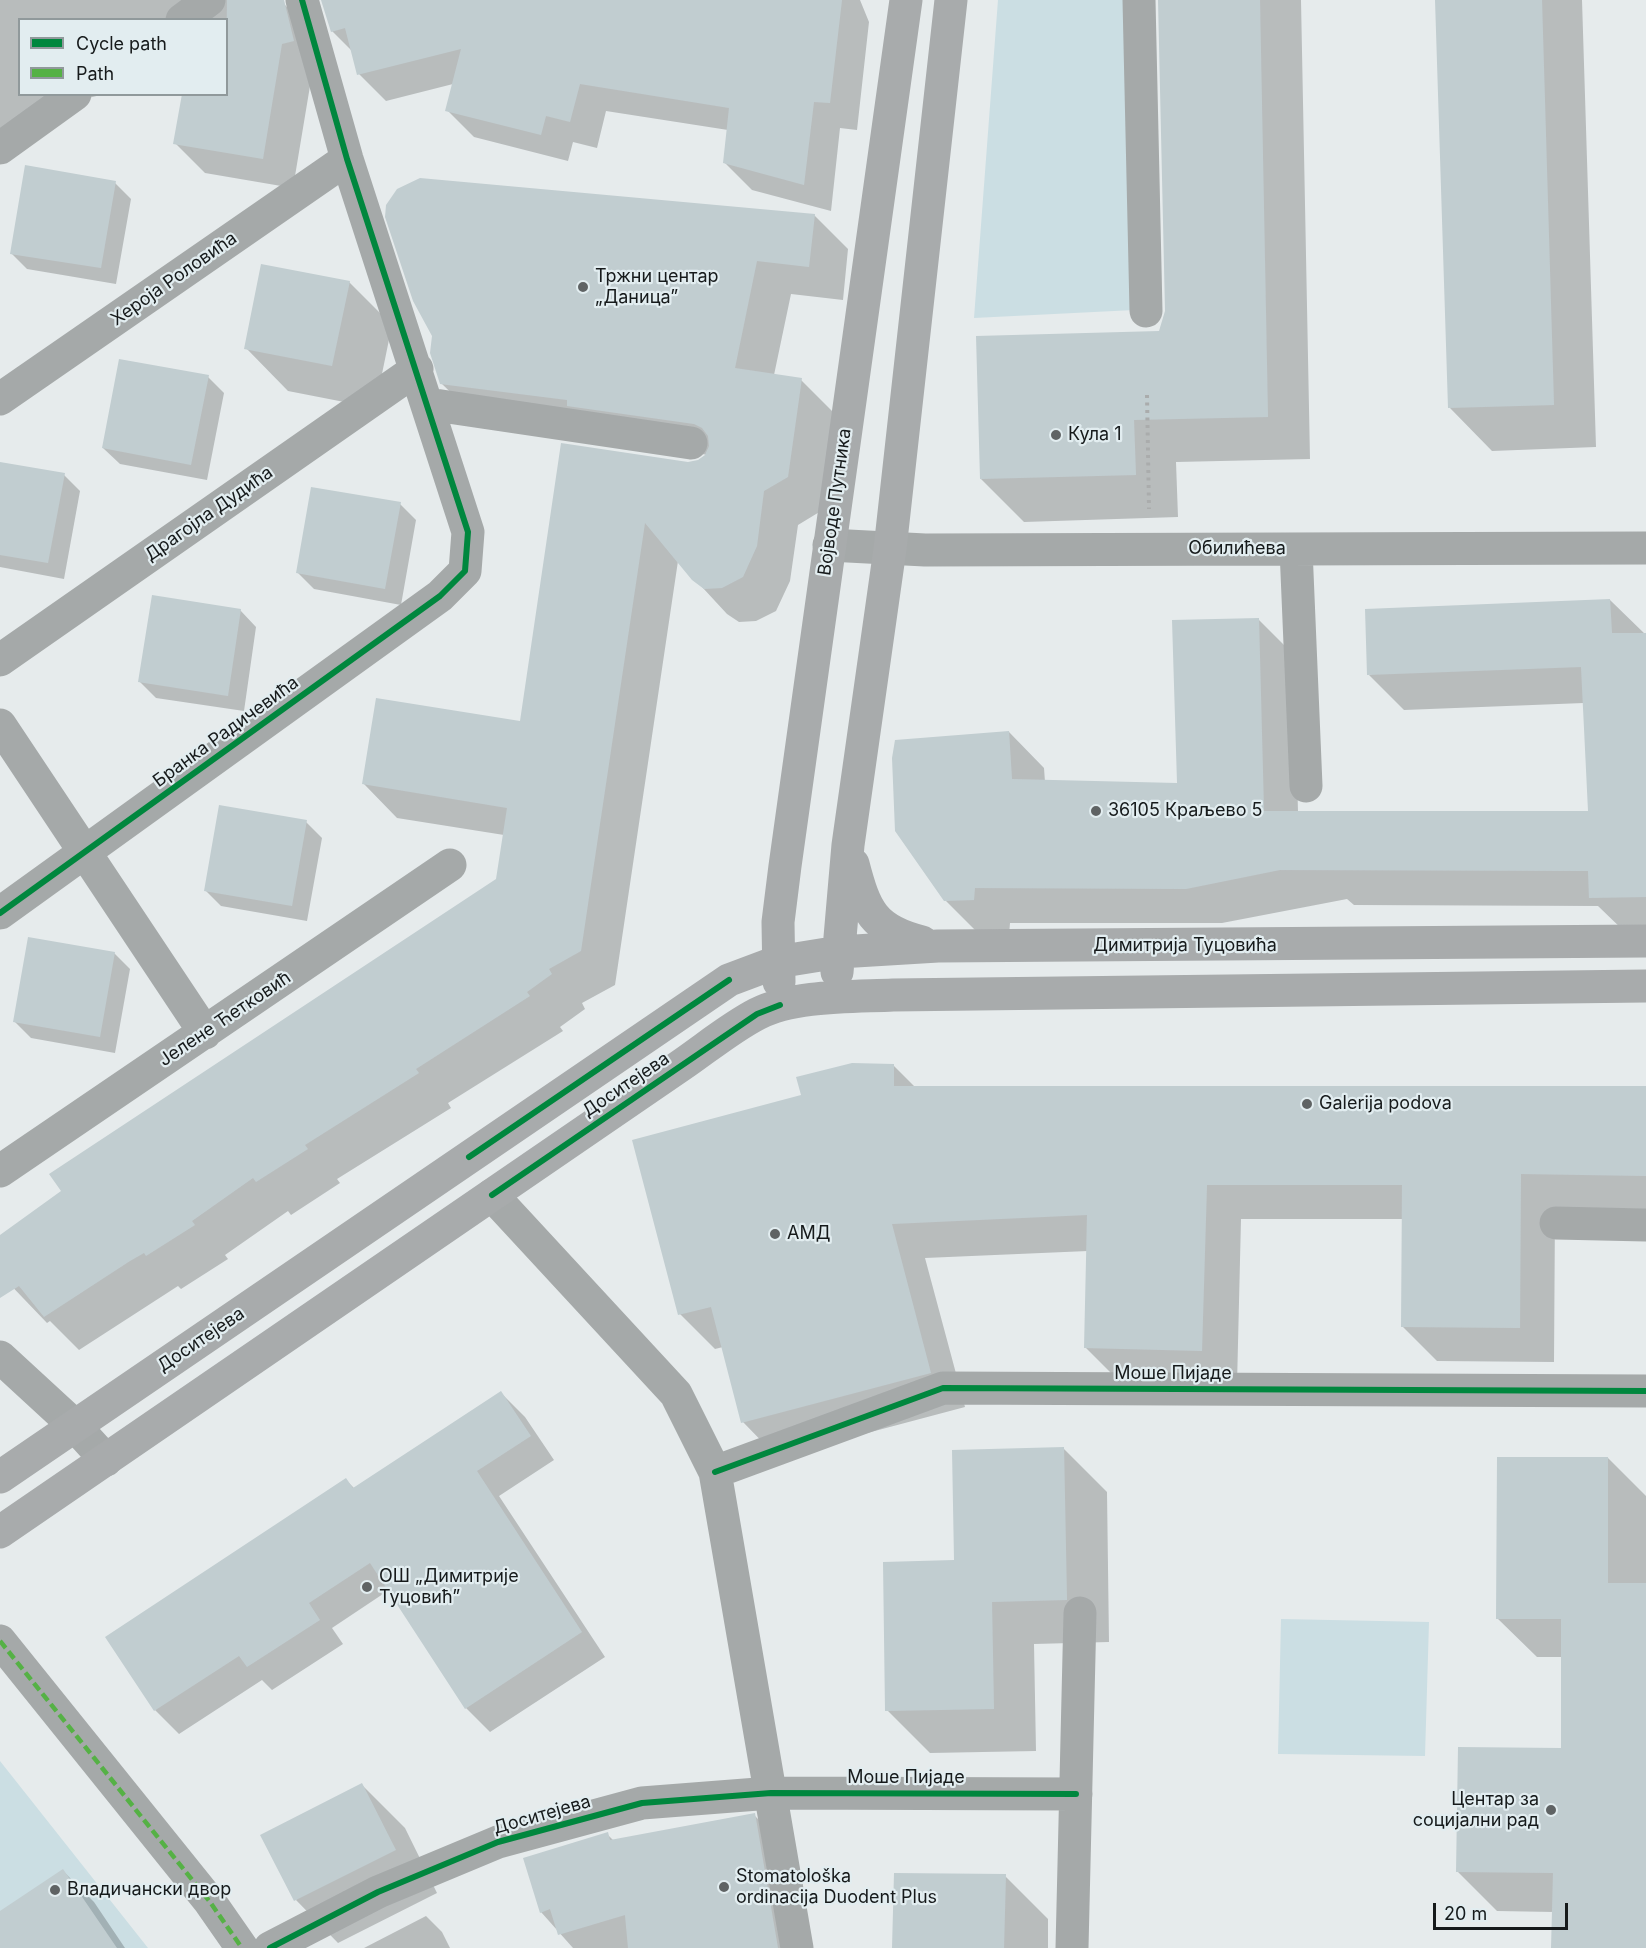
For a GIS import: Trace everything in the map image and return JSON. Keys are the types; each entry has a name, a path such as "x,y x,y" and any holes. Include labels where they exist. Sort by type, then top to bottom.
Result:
{"main road":[{"name":"Војводе Путника","path":"780,1005 777,962 778,922 785,866 906,0"},
{"path":"835,998 848,845 890,549 951,0"},
{"path":"848,845 861,899 872,915 882,926 898,936 938,946"},
{"path":"729,980 746,958 768,922 785,866"},
{"name":"Димитрија Туцовића","path":"729,980 777,962 839,952 938,946 1646,941"},
{"name":"Доситејева","path":"0,1477 729,980"},
{"path":"780,1005 835,998 893,995 1646,986"},
{"name":"Доситејева","path":"0,1532 757,1014 780,1005"}],"street":[{"path":"185,18 209,0"},
{"path":"302,0 347,159 428,404 691,443"},
{"path":"1139,0 1146,310"},
{"path":"0,148 72,96"},
{"name":"Хероја Роловића","path":"0,399 347,159"},
{"name":"Драгојла Дудића","path":"0,660 417,369"},
{"name":"Бранка Радичевића","path":"0,913 440,596 465,571 468,532 428,404"},
{"name":"Обилићева","path":"829,545 890,549 1646,548"},
{"path":"1296,549 1306,786"},
{"path":"0,725 205,1033"},
{"name":"Јелене Ћетковић","path":"0,1171 450,865"},
{"path":"492,1195 676,1394 715,1472 797,1948"},
{"path":"1556,1223 1646,1225"},
{"path":"0,1357 75,1426 106,1460"},
{"name":"Моше Пијаде","path":"715,1472 943,1388 1646,1391"},
{"path":"1072,1948 1080,1614"},
{"path":"0,1641 210,1902 242,1948"},
{"name":"Моше Пијаде","path":"771,1792 1076,1794"},
{"name":"Доситејева","path":"270,1948 378,1892 498,1842 642,1803 771,1792"}],"path":[{"path":"1147,395 1150,549"}],"shaded area":[{"path":"998,0 1128,0 1134,310 974,318"},
{"path":"1281,1619 1429,1622 1425,1756 1278,1754"},
{"path":"0,1761 148,1948 0,1948"}],"building":[{"path":"227,0 284,0 294,41 282,44 263,159 173,144 182,96 228,96"},
{"path":"321,0 842,0 830,103 814,102 804,185 723,163 729,108 580,84 570,122 546,116 541,135 445,111 461,49 357,75 345,28 331,32"},
{"path":"1158,0 1260,0 1268,417 1134,420 1136,475 980,479 976,336 1159,331 1165,311"},
{"path":"1435,0 1542,0 1554,405 1448,408"},
{"path":"25,165 116,181 101,268 10,254"},
{"path":"420,178 815,214 809,267 757,261 735,368 802,378 788,477 764,491 757,546 743,577 722,588 704,589 692,580 645,523 581,951 549,969 552,974 527,992 530,996 416,1069 419,1073 305,1145 308,1149 256,1182 253,1178 192,1221 195,1225 146,1256 144,1253 130,1261 44,1317 19,1286 0,1298 0,1235 61,1191 49,1174 496,879 507,808 362,784 376,698 520,721 561,443 688,462 698,460 705,455 709,446 708,436 702,428 694,424 567,406 567,400 440,384 430,353 432,336 413,301 385,217 386,205 397,189"},
{"path":"261,264 350,281 332,366 244,349"},
{"path":"119,359 209,375 191,465 102,448"},
{"path":"0,462 65,473 48,563 0,555"},
{"path":"311,487 401,502 385,589 296,573"},
{"path":"152,595 241,609 228,696 138,682"},
{"path":"1610,599 1612,633 1646,633 1646,897 1589,898 1588,871 1280,870 1186,889 975,888 974,900 944,901 895,831 892,758 895,740 1009,731 1012,779 1177,783 1172,620 1259,618 1264,811 1588,811 1581,667 1367,675 1365,609"},
{"path":"219,805 307,820 292,906 204,891"},
{"path":"28,937 115,952 100,1037 13,1022"},
{"path":"852,1063 894,1064 894,1086 1646,1086 1646,1176 1521,1174 1520,1328 1401,1327 1402,1185 1207,1185 1202,1351 1084,1348 1087,1215 892,1224 931,1373 741,1423 711,1307 678,1315 632,1140 801,1095 796,1077"},
{"path":"501,1391 531,1436 477,1471 582,1632 465,1709 370,1563 309,1603 320,1620 247,1667 239,1656 154,1711 105,1637 346,1478 353,1488"},
{"path":"1064,1447 1067,1600 992,1602 994,1709 885,1711 883,1562 954,1560 952,1450"},
{"path":"1497,1457 1608,1457 1608,1583 1646,1583 1646,1948 1551,1948 1553,1873 1456,1872 1458,1747 1561,1748 1561,1619 1496,1619"},
{"path":"362,1783 396,1850 294,1901 260,1835"},
{"path":"755,1813 778,1948 628,1948 625,1915 558,1935 550,1909 540,1913 523,1858 608,1832 610,1840"},
{"name":"Владичански двор","path":"63,1869 117,1948 0,1948 0,1911"},
{"path":"894,1873 1006,1874 1004,1948 892,1948"}],"marked path":[{"path":"0,1641 210,1902 242,1948"}],"cycle path":[{"path":"0,913 440,596 465,571 468,532 347,159 302,0"},
{"path":"469,1157 729,980"},
{"path":"492,1195 757,1014 780,1005"},
{"path":"715,1472 943,1388 1646,1391"},
{"path":"270,1948 378,1892 498,1842 642,1803 771,1793 1076,1794"}],"place":[{"name":"Тржни центар „Даница”","path":"583,287"},
{"name":"Кула 1","path":"1056,435"},
{"name":"36105 Краљево 5","path":"1096,811"},
{"name":"Galerija podova","path":"1307,1104"},
{"name":"АМД","path":"775,1234"},
{"name":"ОШ „Димитрије Туцовић”","path":"367,1587"},
{"name":"Центар за социјални рад","path":"1551,1810"},
{"name":"Stomatološka ordinacija Duodent Plus","path":"724,1887"},
{"name":"Владичански двор","path":"55,1890"}]}
